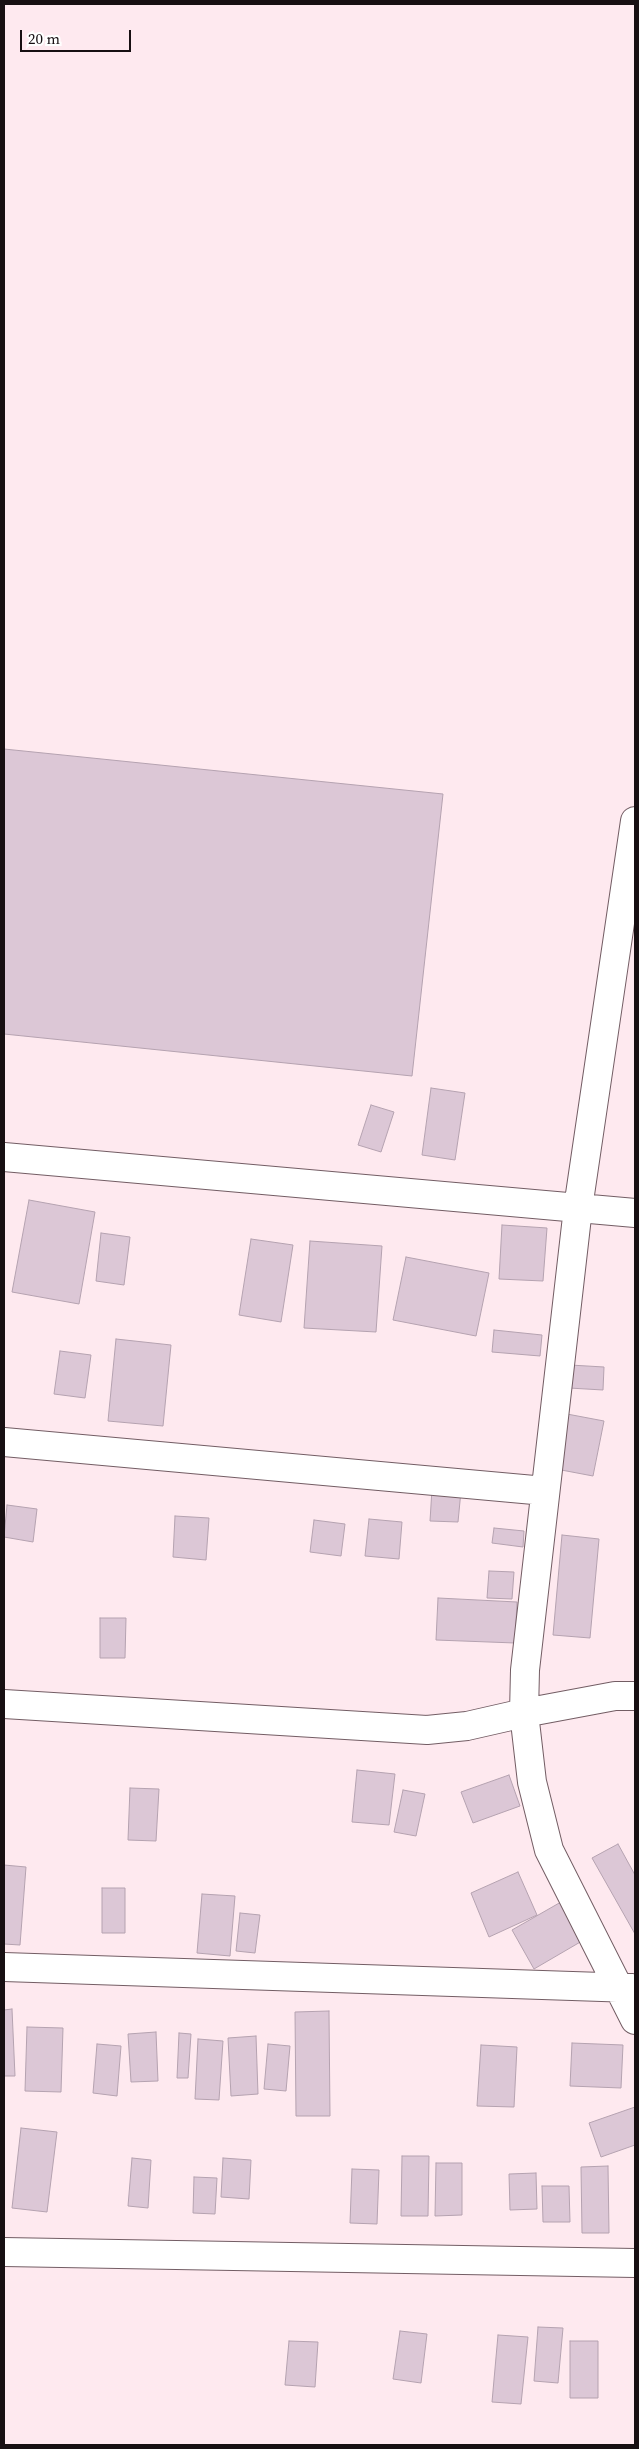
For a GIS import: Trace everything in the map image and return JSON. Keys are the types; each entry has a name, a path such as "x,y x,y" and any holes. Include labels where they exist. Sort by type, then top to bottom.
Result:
{"street":[{"path":"635,821 578,1208 525,1670 524,1713 532,1782 549,1850 626,1988 635,2020"},
{"path":"4,1157 635,1213"},
{"path":"4,1442 546,1490"},
{"path":"4,1704 427,1730 467,1726 615,1696 635,1696"},
{"path":"4,1967 626,1988"},
{"path":"4,2252 635,2263"}],"building":[{"path":"4,749 443,794 412,1076 4,1034"},
{"path":"431,1088 465,1093 455,1160 422,1155"},
{"path":"371,1105 394,1112 381,1152 358,1145"},
{"path":"29,1200 95,1212 79,1304 12,1292"},
{"path":"502,1225 547,1228 543,1281 499,1279"},
{"path":"101,1233 130,1237 124,1285 96,1281"},
{"path":"251,1239 293,1245 281,1322 239,1315"},
{"path":"310,1241 382,1246 376,1332 304,1328"},
{"path":"406,1257 489,1273 476,1336 393,1320"},
{"path":"494,1330 542,1335 540,1356 492,1352"},
{"path":"116,1339 171,1345 163,1426 108,1421"},
{"path":"60,1351 91,1355 85,1398 54,1394"},
{"path":"570,1365 604,1367 603,1390 569,1388"},
{"path":"567,1414 604,1421 593,1476 556,1469"},
{"path":"432,1489 461,1491 458,1522 430,1521"},
{"path":"7,1505 37,1509 33,1542 4,1537"},
{"path":"175,1516 209,1518 206,1560 173,1557"},
{"path":"369,1519 402,1522 399,1559 365,1556"},
{"path":"314,1520 345,1524 341,1556 310,1552"},
{"path":"494,1528 524,1531 523,1547 492,1543"},
{"path":"562,1535 599,1539 590,1638 553,1635"},
{"path":"489,1571 514,1572 512,1599 487,1598"},
{"path":"438,1598 517,1602 515,1643 436,1640"},
{"path":"100,1618 126,1618 125,1658 100,1658"},
{"path":"357,1770 395,1774 389,1825 352,1822"},
{"path":"509,1775 520,1806 473,1823 461,1792"},
{"path":"130,1788 159,1789 156,1841 128,1840"},
{"path":"403,1790 425,1794 416,1836 394,1832"},
{"path":"618,1844 635,1875 635,1934 592,1858"},
{"path":"4,1865 26,1867 20,1945 4,1944"},
{"path":"518,1872 537,1915 489,1937 471,1893"},
{"path":"102,1888 125,1888 125,1933 102,1933"},
{"path":"202,1894 235,1896 230,1956 197,1953"},
{"path":"561,1902 582,1941 534,1969 512,1930"},
{"path":"240,1913 260,1915 255,1953 236,1951"},
{"path":"12,2009 15,2076 4,2076 4,2010"},
{"path":"329,2011 330,2116 296,2116 295,2012"},
{"path":"27,2027 63,2028 61,2092 25,2091"},
{"path":"156,2032 158,2081 131,2082 128,2034"},
{"path":"179,2033 191,2034 188,2078 177,2078"},
{"path":"256,2036 258,2094 231,2096 228,2038"},
{"path":"198,2039 223,2041 219,2100 195,2099"},
{"path":"572,2043 623,2045 621,2088 570,2086"},
{"path":"97,2044 121,2046 117,2096 93,2093"},
{"path":"268,2044 290,2046 286,2091 264,2089"},
{"path":"481,2045 517,2047 514,2107 477,2106"},
{"path":"635,2107 635,2145 601,2157 589,2123"},
{"path":"21,2128 57,2132 47,2212 12,2208"},
{"path":"402,2156 429,2156 428,2216 401,2216"},
{"path":"132,2158 151,2160 148,2208 128,2206"},
{"path":"223,2158 251,2160 249,2199 221,2197"},
{"path":"436,2163 462,2163 462,2215 435,2216"},
{"path":"608,2166 609,2233 582,2233 581,2167"},
{"path":"352,2169 379,2170 377,2224 350,2223"},
{"path":"536,2173 537,2209 510,2210 509,2174"},
{"path":"194,2177 217,2178 215,2214 193,2213"},
{"path":"542,2186 569,2186 570,2222 543,2222"},
{"path":"538,2327 563,2328 558,2383 534,2381"},
{"path":"400,2331 427,2334 421,2383 393,2379"},
{"path":"498,2335 528,2337 521,2404 492,2402"},
{"path":"289,2341 318,2342 315,2387 285,2385"},
{"path":"570,2341 598,2341 598,2398 570,2398"}]}
